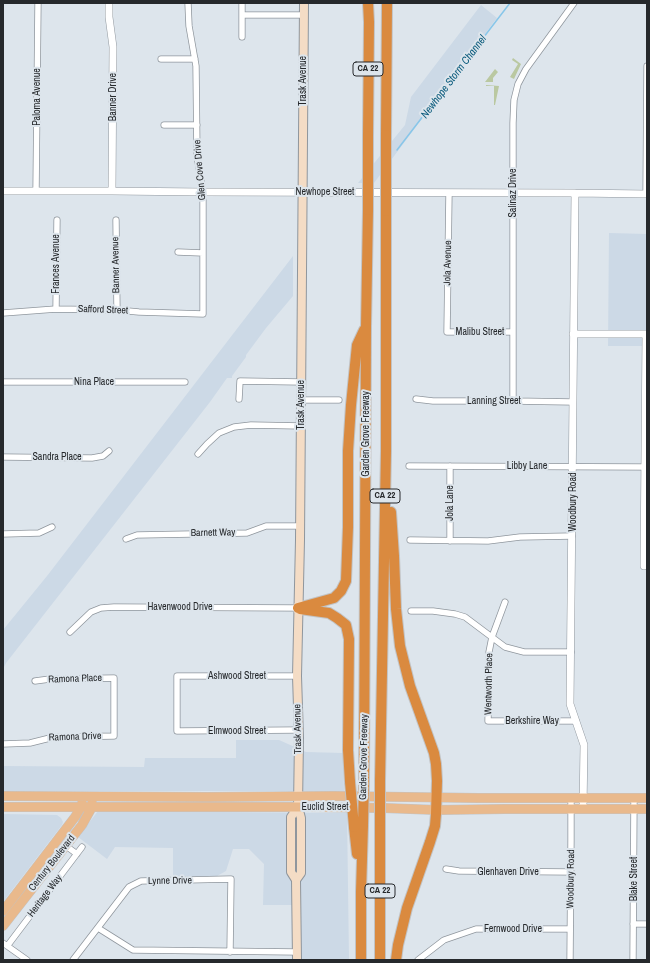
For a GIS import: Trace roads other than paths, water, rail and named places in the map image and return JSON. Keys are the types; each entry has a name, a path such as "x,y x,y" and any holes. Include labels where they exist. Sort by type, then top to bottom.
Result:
{"highway":[{"name":"Garden Grove Freeway","path":"361,960 361,892 358,826 364,782 368,3"},
{"name":"Garden Grove Freeway","path":"380,960 380,781 386,451 387,3"},
{"path":"298,608 334,598 341,591 346,581 348,534 348,451 351,405 358,345 366,327"},
{"path":"386,451 399,638 410,686 435,758 437,797 437,810 432,835 405,913 396,960"},
{"path":"298,608 329,613 346,625 349,639 348,750 350,782 358,826"}],"main road":[{"name":"Trask Avenue","path":"297,956 296,880 301,873 301,818 298,807 298,608 304,3"},
{"name":"Euclid Street","path":"3,796 647,798"},
{"name":"Century Boulevard","path":"3,926 21,895 88,796"},
{"name":"Century Boulevard","path":"3,912 21,895 66,846 84,822 92,807 88,796"},
{"path":"505,798 505,809"},
{"name":"Euclid Street","path":"3,807 298,807 437,810 647,810"}],"street":[{"name":"Paloma Avenue","path":"36,191 38,3"},
{"name":"Banner Drive","path":"110,3 109,17 113,47 112,191"},
{"name":"Glen Cove Drive","path":"188,3 189,30 196,59 197,156 203,192 203,314"},
{"path":"242,3 242,37"},
{"name":"Salinaz Drive","path":"513,401 514,100 517,88 528,65 574,3"},
{"path":"242,15 304,15"},
{"path":"162,59 196,59"},
{"path":"646,194 647,66"},
{"path":"164,125 197,125"},
{"name":"Newhope Street","path":"3,191 646,194"},
{"name":"Jola Avenue","path":"447,332 449,193"},
{"name":"Woodbury Road","path":"575,193 570,704 584,745 583,809"},
{"name":"Frances Avenue","path":"56,309 57,220"},
{"name":"Banner Avenue","path":"116,220 117,310"},
{"path":"178,252 203,253"},
{"name":"Safford Street","path":"3,313 56,309 203,314"},
{"name":"Malibu Street","path":"447,332 513,332"},
{"path":"573,334 646,334 645,566"},
{"path":"240,399 240,381 301,382"},
{"name":"Nina Place","path":"3,382 185,382"},
{"name":"Lanning Street","path":"416,399 433,401 573,402"},
{"path":"301,400 339,400"},
{"path":"198,454 219,433 234,427 251,425 301,426"},
{"name":"Sandra Place","path":"3,457 92,458 103,456 109,451"},
{"name":"Libby Lane","path":"409,466 645,467"},
{"name":"Jola Lane","path":"450,466 450,541"},
{"name":"Barnett Way","path":"126,539 137,535 247,533 266,526 300,526"},
{"path":"3,534 39,533 52,528"},
{"path":"410,540 488,541 520,537 572,536"},
{"name":"Wentworth Place","path":"488,721 489,652 492,637 505,602"},
{"name":"Havenwood Drive","path":"70,632 91,612 101,608 298,608"},
{"path":"411,611 455,614 465,617 505,648 524,652 571,652"},
{"name":"Ashwood Street","path":"176,731 177,676 298,676"},
{"name":"Ramona Place","path":"35,681 50,679 114,678"},
{"name":"Ramona Drive","path":"3,744 30,743 54,737 114,736 114,678"},
{"name":"Berkshire Way","path":"488,721 576,721"},
{"name":"Elmwood Street","path":"176,731 298,730"},
{"name":"Woodbury Road","path":"570,960 571,798"},
{"name":"Blake Street","path":"633,960 634,798"},
{"path":"66,846 77,854"},
{"name":"Heritage Way","path":"5,944 82,847"},
{"name":"Glenhaven Drive","path":"446,869 459,871 571,872"},
{"name":"Lynne Drive","path":"73,960 129,887 141,882 231,880 230,952"},
{"path":"634,924 647,924"},
{"path":"98,928 133,950 230,952 297,956"},
{"name":"Fernwood Drive","path":"418,960 444,940 476,929 570,929"},
{"path":"5,944 27,960"}],"waterway":[{"name":"Newhope Storm Channel","path":"397,150 510,3"}]}
